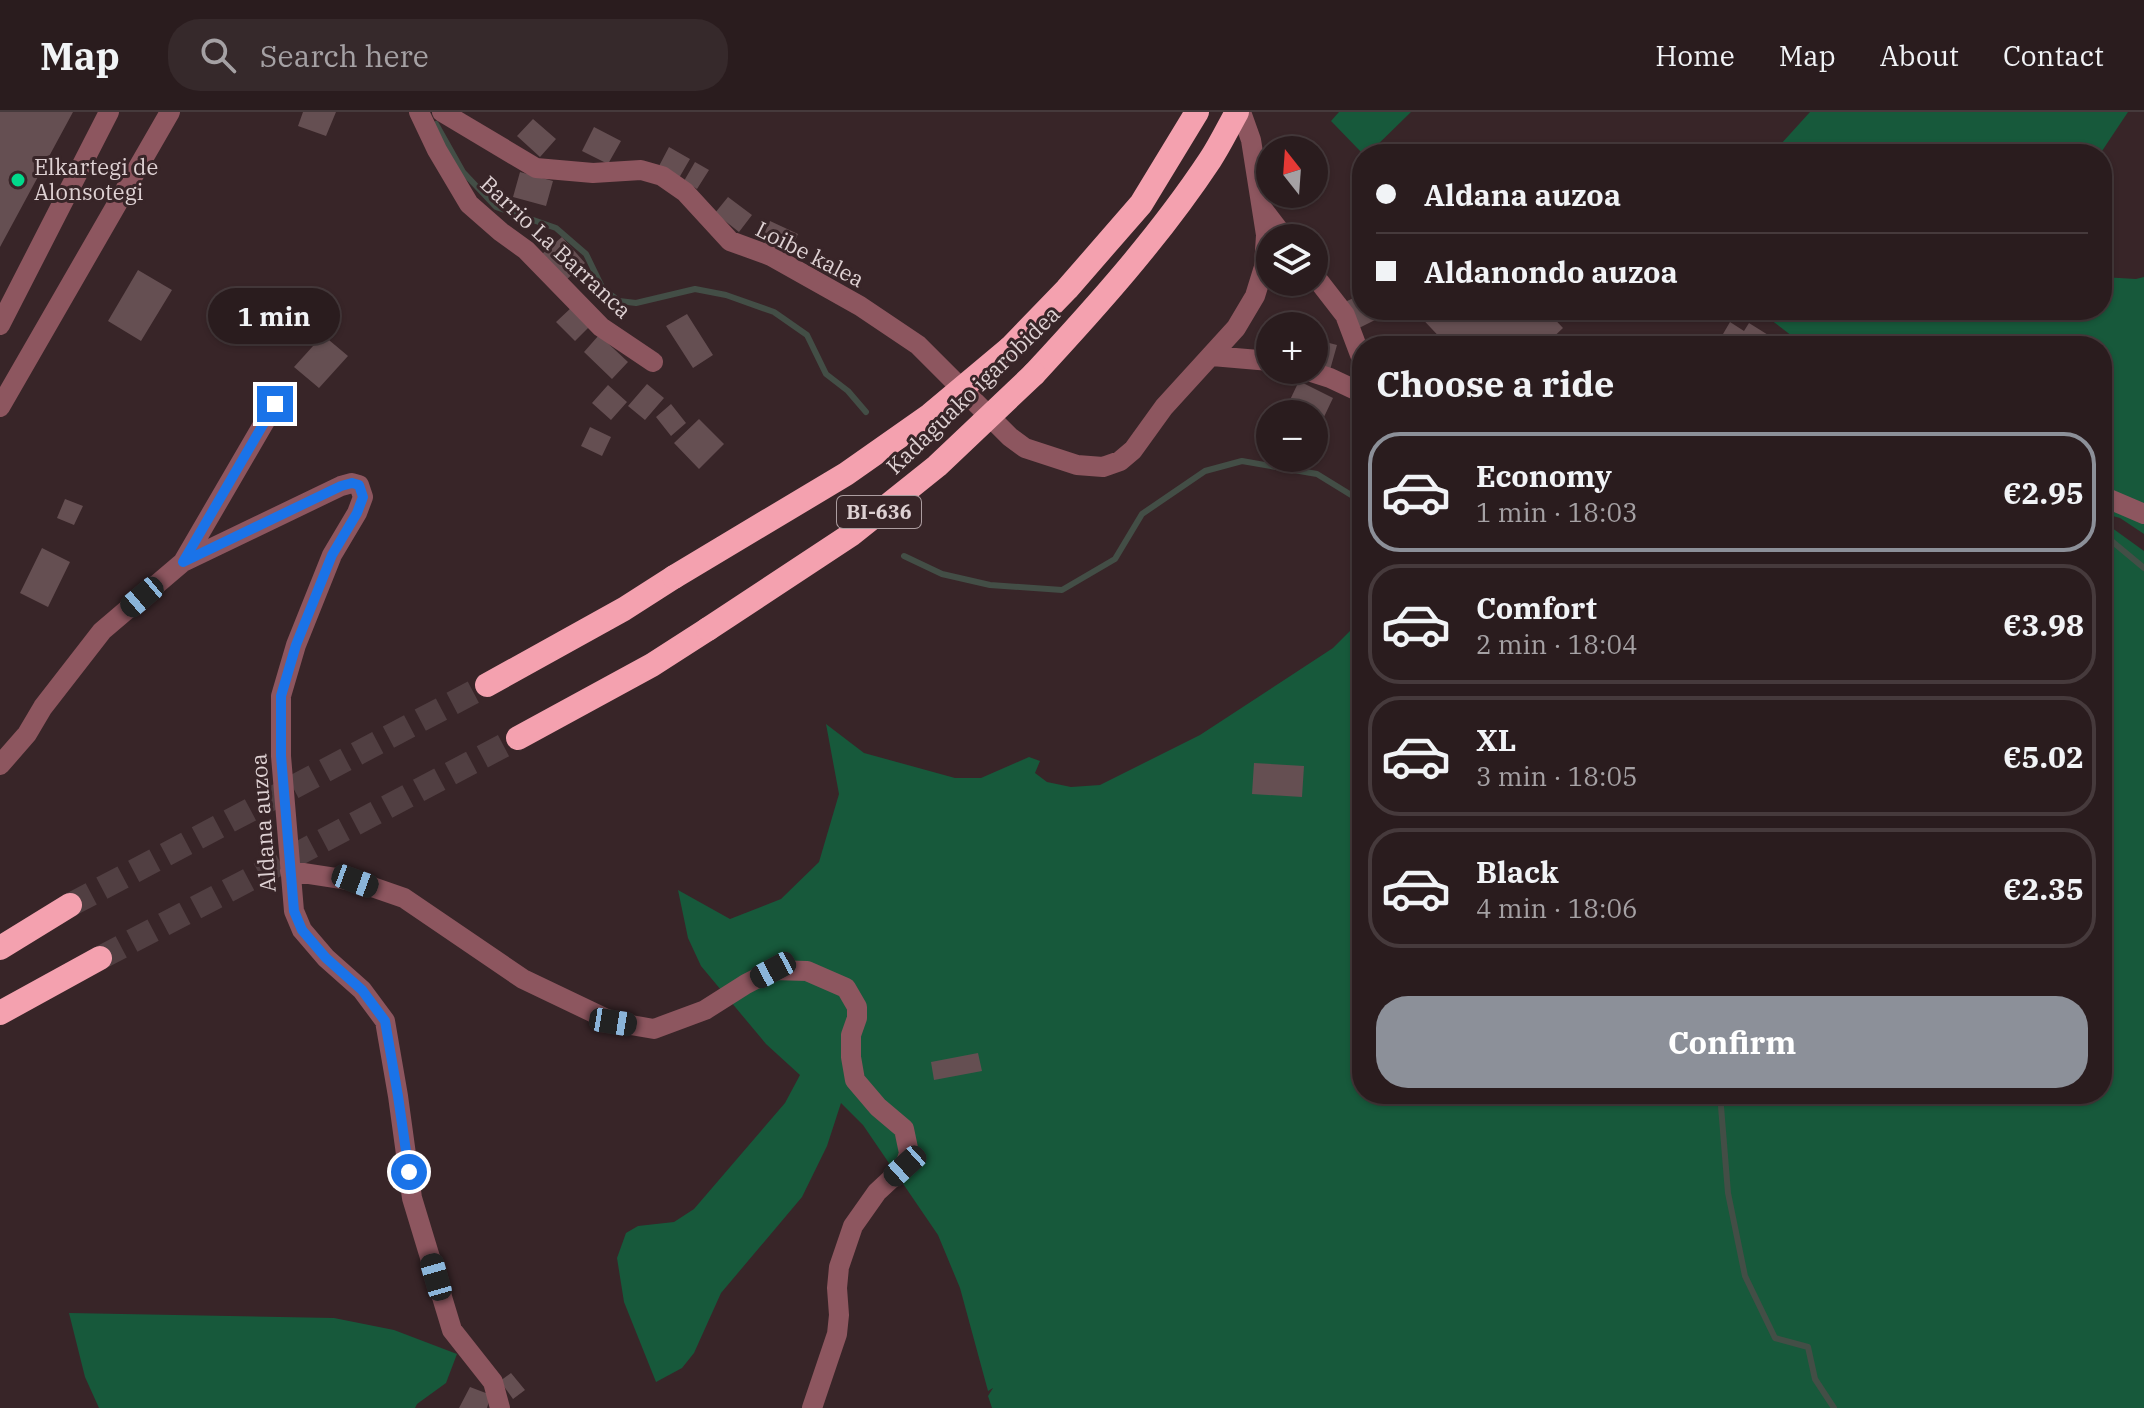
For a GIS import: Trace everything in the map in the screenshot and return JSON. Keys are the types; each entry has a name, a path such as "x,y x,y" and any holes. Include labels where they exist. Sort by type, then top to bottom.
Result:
{"highway":[{"name":"Kadaguako igarobidea","path":"487,685 624,609 846,474 930,415 1010,348 1067,289 1141,204 1197,112"},
{"name":"Kadaguako igarobidea","path":"518,738 652,665 708,629 852,534 937,466 1034,374 1086,318 1159,230 1211,158 1239,112"},
{"path":"0,948 70,905"},
{"path":"0,1013 100,958"}],"street":[{"path":"0,325 109,112"},
{"path":"0,407 170,112"},
{"name":"Barrio La Barranca","path":"419,112 469,204 526,250 601,327 653,362"},
{"name":"Loibe kalea","path":"442,112 536,168 593,173 641,170 662,176 685,192 730,241 771,256 860,306 918,345 1010,437 1025,448 1077,465 1103,467 1120,461 1133,450 1164,407 1236,328 1255,296 1264,267 1266,235 1261,208"},
{"name":"Loibe kalea","path":"1239,112 1251,140 1256,176"},
{"path":"1262,208 1274,224"},
{"path":"1328,293 1345,315 1353,336"},
{"path":"1212,356 1256,360"},
{"path":"1328,377 1352,388"},
{"path":"0,765 27,734 43,707 102,631 183,562 275,404"},
{"name":"Aldana auzoa","path":"183,562 341,486 352,483 359,485 362,491 357,513 332,555 296,645 281,696 281,756 294,911 302,930 326,958 362,990 385,1021 412,1198 452,1330 493,1382 500,1408"},
{"path":"2112,500 2144,514"},
{"path":"290,871 355,881 404,898 523,979 613,1022 654,1029 705,1010 773,970 807,971 846,988 857,1007 851,1035 855,1080 878,1107 904,1129 909,1153 905,1166 877,1192 853,1226 839,1267 837,1334 812,1408"}],"green space":[{"path":"1339,112 1411,112 1378,144 1353,144 1331,121"},
{"path":"1810,112 2128,112 2107,144 1781,144"},
{"path":"2144,277 2144,534 2112,516 2112,336 1792,336 1771,320 2112,320 2112,278"},
{"path":"2112,528 2144,551 2144,1408 992,1408 988,1396 993,1388 988,1391 960,1288 938,1235 863,1125 841,1103 827,1146 802,1197 721,1293 694,1353 682,1368 656,1382 624,1302 617,1258 626,1233 638,1226 674,1222 694,1209 785,1103 800,1075 766,1044 701,966 688,938 678,890 730,919 781,899 819,862 839,794 826,724 864,753 955,778 981,778 1029,757 1040,761 1035,773 1047,782 1071,787 1100,785 1200,735 1333,648 1352,629 1352,1104 2112,1104"},
{"path":"69,1313 334,1318 394,1330 457,1354 446,1383 415,1408 99,1408 85,1377"}],"building":[{"name":"Elkartegi de Alonsotegi","path":"0,112 73,112 0,247"},
{"path":"303,112 336,112 326,136 298,126"},
{"path":"533,119 556,139 540,157 517,136"},
{"path":"594,127 621,141 608,164 582,151"},
{"path":"669,147 690,159 679,178 659,166"},
{"path":"695,162 709,170 697,189 684,181"},
{"path":"520,172 553,181 546,206 513,197"},
{"path":"728,197 752,215 739,232 715,213"},
{"path":"770,221 798,234 789,253 761,241"},
{"path":"562,237 585,263 566,280 542,254"},
{"path":"138,270 172,290 141,341 108,321"},
{"path":"1352,299 1352,318 1345,302"},
{"path":"572,307 590,326 575,341 556,322"},
{"path":"687,314 713,355 693,368 666,326"},
{"path":"1353,320 1375,320 1357,329"},
{"path":"1423,320 1555,320 1563,328 1555,336 1439,336"},
{"path":"1730,322 1744,331 1749,323 1770,336 1722,336"},
{"path":"323,335 348,356 319,388 294,367"},
{"path":"599,335 628,362 612,379 584,352"},
{"path":"1328,343 1337,345 1328,370"},
{"path":"647,384 664,398 645,420 628,406"},
{"path":"1298,384 1305,384 1333,398 1328,408 1328,400 1290,400"},
{"path":"608,385 627,402 611,420 592,403"},
{"path":"671,404 686,423 671,436 656,417"},
{"path":"699,419 724,444 699,469 674,443"},
{"path":"590,427 611,437 602,456 581,446"},
{"path":"65,499 83,506 74,525 57,518"},
{"path":"42,548 70,562 48,607 20,593"},
{"path":"1254,763 1304,766 1302,797 1252,794"},
{"path":"978,1053 982,1071 934,1080 931,1062"},
{"path":"511,1373 525,1390 513,1399 500,1381"},
{"path":"470,1387 491,1395 487,1408 459,1408"}],"waterway":[{"path":"436,124 463,172 496,207 556,228 586,254 603,289 619,301 636,303 695,289 726,295 774,312 807,335 826,374 848,391 866,412"},
{"path":"904,556 942,574 990,585 1062,590 1115,559 1142,514 1205,471 1242,461 1317,474 1352,496"},
{"path":"2112,541 2144,568"},
{"path":"1721,1104 1728,1193 1745,1276 1775,1338 1808,1347 1815,1379 1834,1408"}],"tunnel":[{"path":"70,905 487,685"},
{"path":"100,958 518,738"}],"place":[{"name":"Elkartegi de Alonsotegi","path":"18,180"}],"route":[{"path":"275,404 183,562 341,486 352,483 359,485 362,491 357,513 332,555 296,645 281,696 281,756 294,911 302,930 326,958 362,990 385,1021 409,1172"}]}
